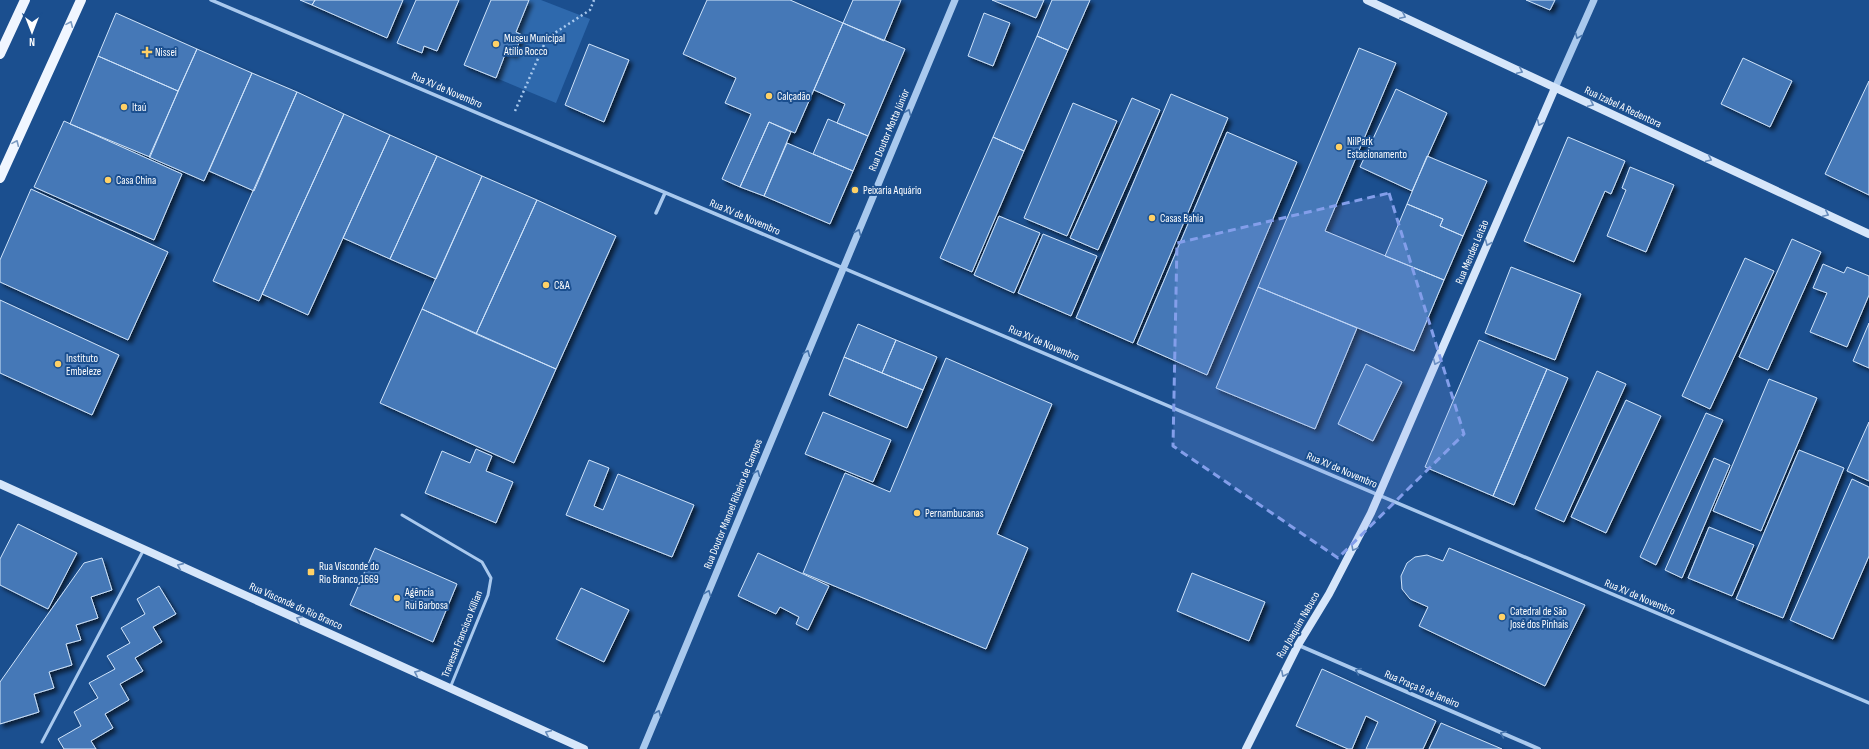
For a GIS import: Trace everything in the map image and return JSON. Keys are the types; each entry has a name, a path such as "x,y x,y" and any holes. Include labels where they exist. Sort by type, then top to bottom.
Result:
{"main road":[{"path":"0,54 25,0"},
{"path":"0,178 81,0"},
{"name":"Rua Izabel A Redentora","path":"1367,0 1869,234"},
{"name":"Rua Mendes Leitão","path":"1371,513 1556,88"},
{"name":"Rua Visconde do Rio Branco","path":"0,484 584,749"},
{"name":"Rua Joaquim Nabuco","path":"1246,749 1298,645 1329,594 1371,513"}],"street":[{"name":"Rua XV de Novembro","path":"211,0 1869,703"},
{"name":"Rua Doutor Motta Júnior","path":"843,268 955,0"},
{"name":"Rua Mendes Leitão","path":"1556,88 1594,0"},
{"path":"656,213 665,193"},
{"name":"Rua Doutor Manoel Ribeiro de Campos","path":"643,749 843,268"},
{"name":"Rua Praça 8 de Janeiro","path":"1298,645 1539,749"}],"lane":[{"name":"Travessa Francisco Killian","path":"402,515 482,562 491,578 488,595 450,688"},
{"path":"42,742 144,549"}],"path":[{"path":"508,126 547,38 590,10 594,0"}],"highlighted area":[{"path":"1389,193 1464,434 1338,558 1173,446 1177,243"}],"shaded area":[{"path":"529,0 541,0 590,19 556,103 496,78 506,52 514,55 516,32"}],"building":[{"path":"300,0 315,0 312,5"},
{"path":"315,0 403,0 387,38 312,5"},
{"path":"416,0 459,0 437,51 424,46 422,53 397,43"},
{"name":"Museu Municipal Atílio Rocco","path":"491,0 529,0 516,32 522,35 514,55 506,52 496,78 464,65"},
{"name":"Calçadão","path":"707,0 790,0 843,23 795,133 769,122 740,187 722,179 751,114 725,103 736,78 683,54"},
{"path":"853,0 901,0 884,41 843,23"},
{"path":"992,0 1044,0 1036,18"},
{"path":"1052,0 1090,0 1068,50 1037,36"},
{"path":"1526,0 1555,0 1550,10"},
{"name":"Nissei","path":"116,13 197,49 178,91 98,56"},
{"path":"984,13 1010,23 993,66 968,56"},
{"path":"843,23 905,49 868,136 837,123 845,104 814,90"},
{"path":"1037,36 1068,50 1024,151 993,137"},
{"path":"589,44 629,60 604,122 565,105"},
{"name":"NilPark Estacionamento","path":"1359,48 1396,63 1325,231 1444,280 1414,351 1258,287"},
{"path":"197,49 252,73 204,181 149,157"},
{"name":"Itaú","path":"98,56 178,91 150,157 70,124"},
{"path":"1743,58 1792,81 1770,127 1721,104"},
{"path":"252,73 297,92 254,191 209,171"},
{"path":"1869,81 1869,195 1825,174"},
{"path":"1396,89 1447,113 1412,191 1360,167"},
{"path":"297,92 344,114 259,301 213,281"},
{"name":"Casas Bahia","path":"1171,94 1228,118 1133,343 1076,318"},
{"path":"1132,98 1160,110 1098,250 1070,238"},
{"path":"1073,103 1117,121 1067,236 1024,218"},
{"path":"344,114 390,135 308,315 262,294"},
{"path":"828,119 868,136 853,171 813,154"},
{"name":"Casa China","path":"64,121 182,174 154,240 34,187"},
{"path":"769,122 791,132 764,196 740,187"},
{"path":"1227,132 1297,162 1207,375 1137,344"},
{"path":"390,135 437,156 390,259 343,238"},
{"path":"993,137 1024,151 972,272 940,258"},
{"path":"1568,137 1625,161 1611,194 1605,191 1574,262 1524,241"},
{"path":"787,143 853,171 830,224 764,196"},
{"path":"437,156 482,176 436,279 390,259"},
{"path":"1427,156 1487,181 1463,236 1440,226 1443,219 1407,204"},
{"path":"1630,167 1674,185 1646,252 1607,236 1626,190 1622,188"},
{"path":"482,176 537,200 476,334 422,309"},
{"path":"31,189 168,252 128,340 0,282 0,260"},
{"name":"C&A","path":"537,200 616,236 556,369 476,334"},
{"path":"1407,204 1443,219 1440,226 1463,236 1444,280 1385,256"},
{"path":"999,216 1040,233 1014,293 974,275"},
{"path":"1043,234 1097,256 1071,316 1018,293"},
{"path":"1792,239 1821,252 1768,370 1739,357"},
{"path":"1745,258 1774,271 1710,409 1682,396"},
{"path":"1823,264 1844,273 1847,267 1869,276 1869,295 1847,347 1810,332 1827,293 1813,288"},
{"path":"1511,267 1581,294 1555,360 1485,333"},
{"path":"1258,287 1357,328 1315,429 1216,388"},
{"name":"Instituto Embeleze","path":"0,300 119,355 92,415 0,373"},
{"path":"422,309 556,369 514,463 380,403"},
{"path":"1869,323 1869,368 1853,361"},
{"path":"858,324 896,340 882,373 844,357"},
{"path":"896,340 937,357 923,390 882,373"},
{"path":"1479,340 1547,369 1493,496 1425,467"},
{"path":"844,357 923,390 907,428 829,395"},
{"name":"Pernambucanas","path":"946,358 1052,404 997,534 1028,548 986,649 803,573 845,473 890,492"},
{"path":"1366,364 1402,382 1373,441 1338,424"},
{"path":"1547,369 1568,378 1514,505 1493,496"},
{"path":"1597,371 1626,384 1564,522 1535,509"},
{"path":"1769,379 1817,398 1761,531 1713,511"},
{"path":"1626,400 1661,416 1606,533 1571,517"},
{"path":"823,412 891,440 873,482 805,454"},
{"path":"1706,413 1723,420 1656,565 1640,557"},
{"path":"1869,422 1869,481 1847,471"},
{"path":"476,449 492,456 486,471 513,482 496,523 425,493 442,451 470,463"},
{"path":"1799,450 1844,468 1783,618 1736,599"},
{"path":"1714,458 1730,465 1682,578 1665,570"},
{"path":"589,460 609,468 594,506 603,510 618,474 694,505 672,557 566,515"},
{"path":"1852,479 1869,487 1869,556 1833,639 1790,620"},
{"path":"18,524 77,553 48,609 0,585 0,559"},
{"path":"1709,527 1754,545 1732,596 1688,578"},
{"path":"375,548 457,584 433,642 350,605"},
{"name":"Catedral de São José dos Pinhais","path":"1449,548 1585,605 1545,686 1419,626 1428,607 1410,599 1402,589 1401,576 1407,563 1415,557 1427,555 1443,561"},
{"path":"758,553 829,586 808,630 796,624 799,617 780,607 776,614 738,596"},
{"path":"102,558 112,590 91,597 98,618 76,625 81,640 66,644 72,665 49,672 54,688 34,694 39,712 0,724 0,682 84,563"},
{"path":"1192,573 1265,602 1249,641 1177,611"},
{"path":"159,586 176,614 153,627 162,642 135,658 143,671 120,684 129,700 105,714 113,728 91,741 96,749 64,749 58,739 81,726 74,712 98,698 89,683 115,669 107,656 130,643 121,628 145,614 137,599"},
{"path":"581,588 629,610 604,662 556,639"},
{"path":"1322,669 1436,721 1423,749 1366,749 1378,722 1366,716 1352,749 1348,749 1296,726"},
{"path":"1441,723 1502,749 1429,749"}],"place":[{"name":"Museu Municipal Atílio Rocco","path":"496,44"},
{"name":"Nissei","path":"147,52"},
{"name":"Calçadão","path":"769,96"},
{"name":"Itaú","path":"124,107"},
{"name":"NilPark Estacionamento","path":"1339,147"},
{"name":"Casa China","path":"108,180"},
{"name":"Peixaria Aquário","path":"855,190"},
{"name":"Casas Bahia","path":"1152,218"},
{"name":"C&A","path":"546,285"},
{"name":"Instituto Embeleze","path":"58,364"},
{"name":"Pernambucanas","path":"917,513"},
{"name":"Rua Visconde do Rio Branco,1669","path":"311,572"},
{"name":"Agência Rui Barbosa","path":"397,598"},
{"name":"Catedral de São José dos Pinhais","path":"1502,617"}]}
